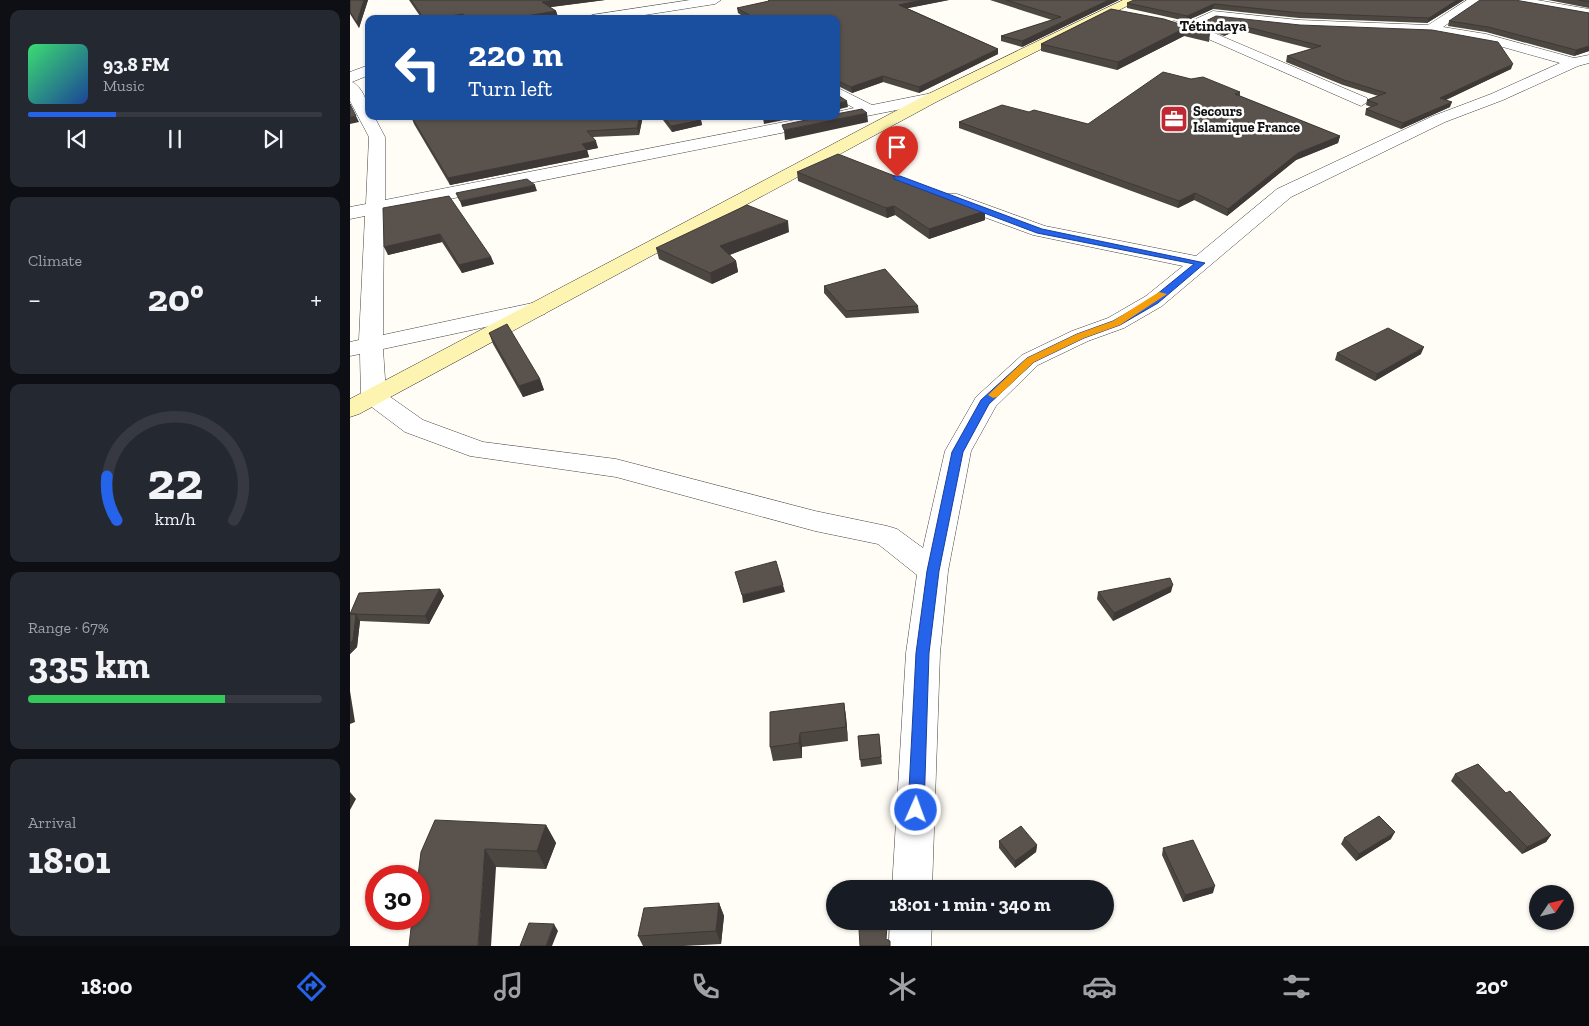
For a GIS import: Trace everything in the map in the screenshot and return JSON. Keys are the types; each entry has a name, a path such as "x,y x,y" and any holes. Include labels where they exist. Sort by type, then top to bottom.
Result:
{"main road":[{"path":"350,409 932,98 1112,11 1136,8"}],"street":[{"path":"613,15 683,2 715,0"},
{"path":"1431,29 1476,0"},
{"path":"1515,0 1589,13"},
{"path":"683,2 703,14"},
{"path":"1189,27 1213,15 1298,24 1431,29 1486,38 1581,60"},
{"path":"1166,21 1189,27 1361,100"},
{"path":"912,880 923,653 933,571 958,452 985,402 1030,360 1080,336 1116,323 1154,301 1284,193 1439,119 1497,97 1581,60"},
{"path":"350,78 365,71"},
{"path":"350,86 365,114"},
{"path":"840,94 869,110"},
{"path":"840,116 932,98"},
{"path":"368,120 377,136 375,208 361,346 374,397 414,426 479,450 616,468 709,491 815,521 886,536 933,571"},
{"path":"350,213 819,120"},
{"path":"832,152 858,162"},
{"path":"930,190 1040,231 1200,263"},
{"path":"361,346 537,309"},
{"path":"910,946 911,930"}],"building":[{"path":"350,0 364,0 357,23 350,12"},
{"path":"411,0 556,0 542,2 556,11 532,15 421,15"},
{"path":"922,0 899,5 998,49 919,87 883,76 851,87 840,82 840,15 749,15 737,8 769,1"},
{"path":"1006,0 1109,0 1022,41 1001,36 1061,17"},
{"path":"1134,0 1457,0 1429,18 1300,13 1214,4 1187,16 1127,3"},
{"path":"1480,0 1515,0 1589,13 1589,46 1576,50 1488,27 1449,21"},
{"path":"1111,9 1164,19 1210,34 1185,28 1118,62 1041,44"},
{"path":"1216,16 1300,25 1432,30 1498,42 1513,64 1440,98 1452,102 1403,123 1366,109 1378,104 1367,100 1386,93 1344,80 1287,56 1321,46 1239,25 1225,31 1204,22"},
{"path":"1163,72 1191,79 1203,77 1240,92 1235,94 1340,136 1298,153 1228,209 1195,193 1179,201 959,122 1002,105 1029,112 1034,110 1088,124"},
{"path":"840,97 847,101 840,103"},
{"path":"350,104 356,116 350,117"},
{"path":"862,109 867,113 840,119 840,113"},
{"path":"413,120 639,120 637,128 587,131 596,141 582,144 587,150 448,178"},
{"path":"666,120 701,120 671,126"},
{"path":"806,120 833,120 784,130 782,125"},
{"path":"838,154 985,211 929,229 894,206 886,208 797,172"},
{"path":"527,179 535,185 460,201 456,193"},
{"path":"449,196 491,257 459,265 440,234 384,247 383,208"},
{"path":"747,205 788,221 720,246 736,261 710,273 656,248"},
{"path":"885,269 918,306 846,311 824,286"},
{"path":"507,324 540,379 519,386 489,333"},
{"path":"1388,328 1424,347 1377,374 1337,353"},
{"path":"776,561 783,585 742,595 735,572"},
{"path":"1170,578 1173,585 1114,613 1098,592"},
{"path":"440,589 425,616 350,614 359,593"},
{"path":"350,614 356,614 353,640 350,643"},
{"path":"844,703 846,727 800,733 799,743 770,747 770,712"},
{"path":"879,734 881,757 860,760 858,736"},
{"path":"1478,764 1506,793 1510,791 1551,835 1527,847 1455,774"},
{"path":"1379,816 1395,832 1359,854 1344,838"},
{"path":"435,820 546,825 537,851 485,849 478,946 409,946 411,930 430,930 430,865 419,865 421,852"},
{"path":"1021,826 1037,845 1015,861 999,841"},
{"path":"1193,840 1215,886 1185,895 1163,848"},
{"path":"719,903 716,931 638,936 644,908"},
{"path":"529,923 554,924 546,946 520,946"},
{"path":"859,930 887,930 886,939 890,941 890,946 860,946"}],"slow traffic":[{"path":"993,395 1030,360 1080,336 1116,323 1154,301 1162,294"}],"place":[{"name":"Secours Islamique France","path":"1174,119"}],"district":[{"name":"Tétindaya","path":"1213,26"}],"route":[{"path":"897,177 1040,231 1200,263 1154,301 1116,323 1080,336 1030,360 985,402 958,452 933,571 923,653 916,810"}]}
